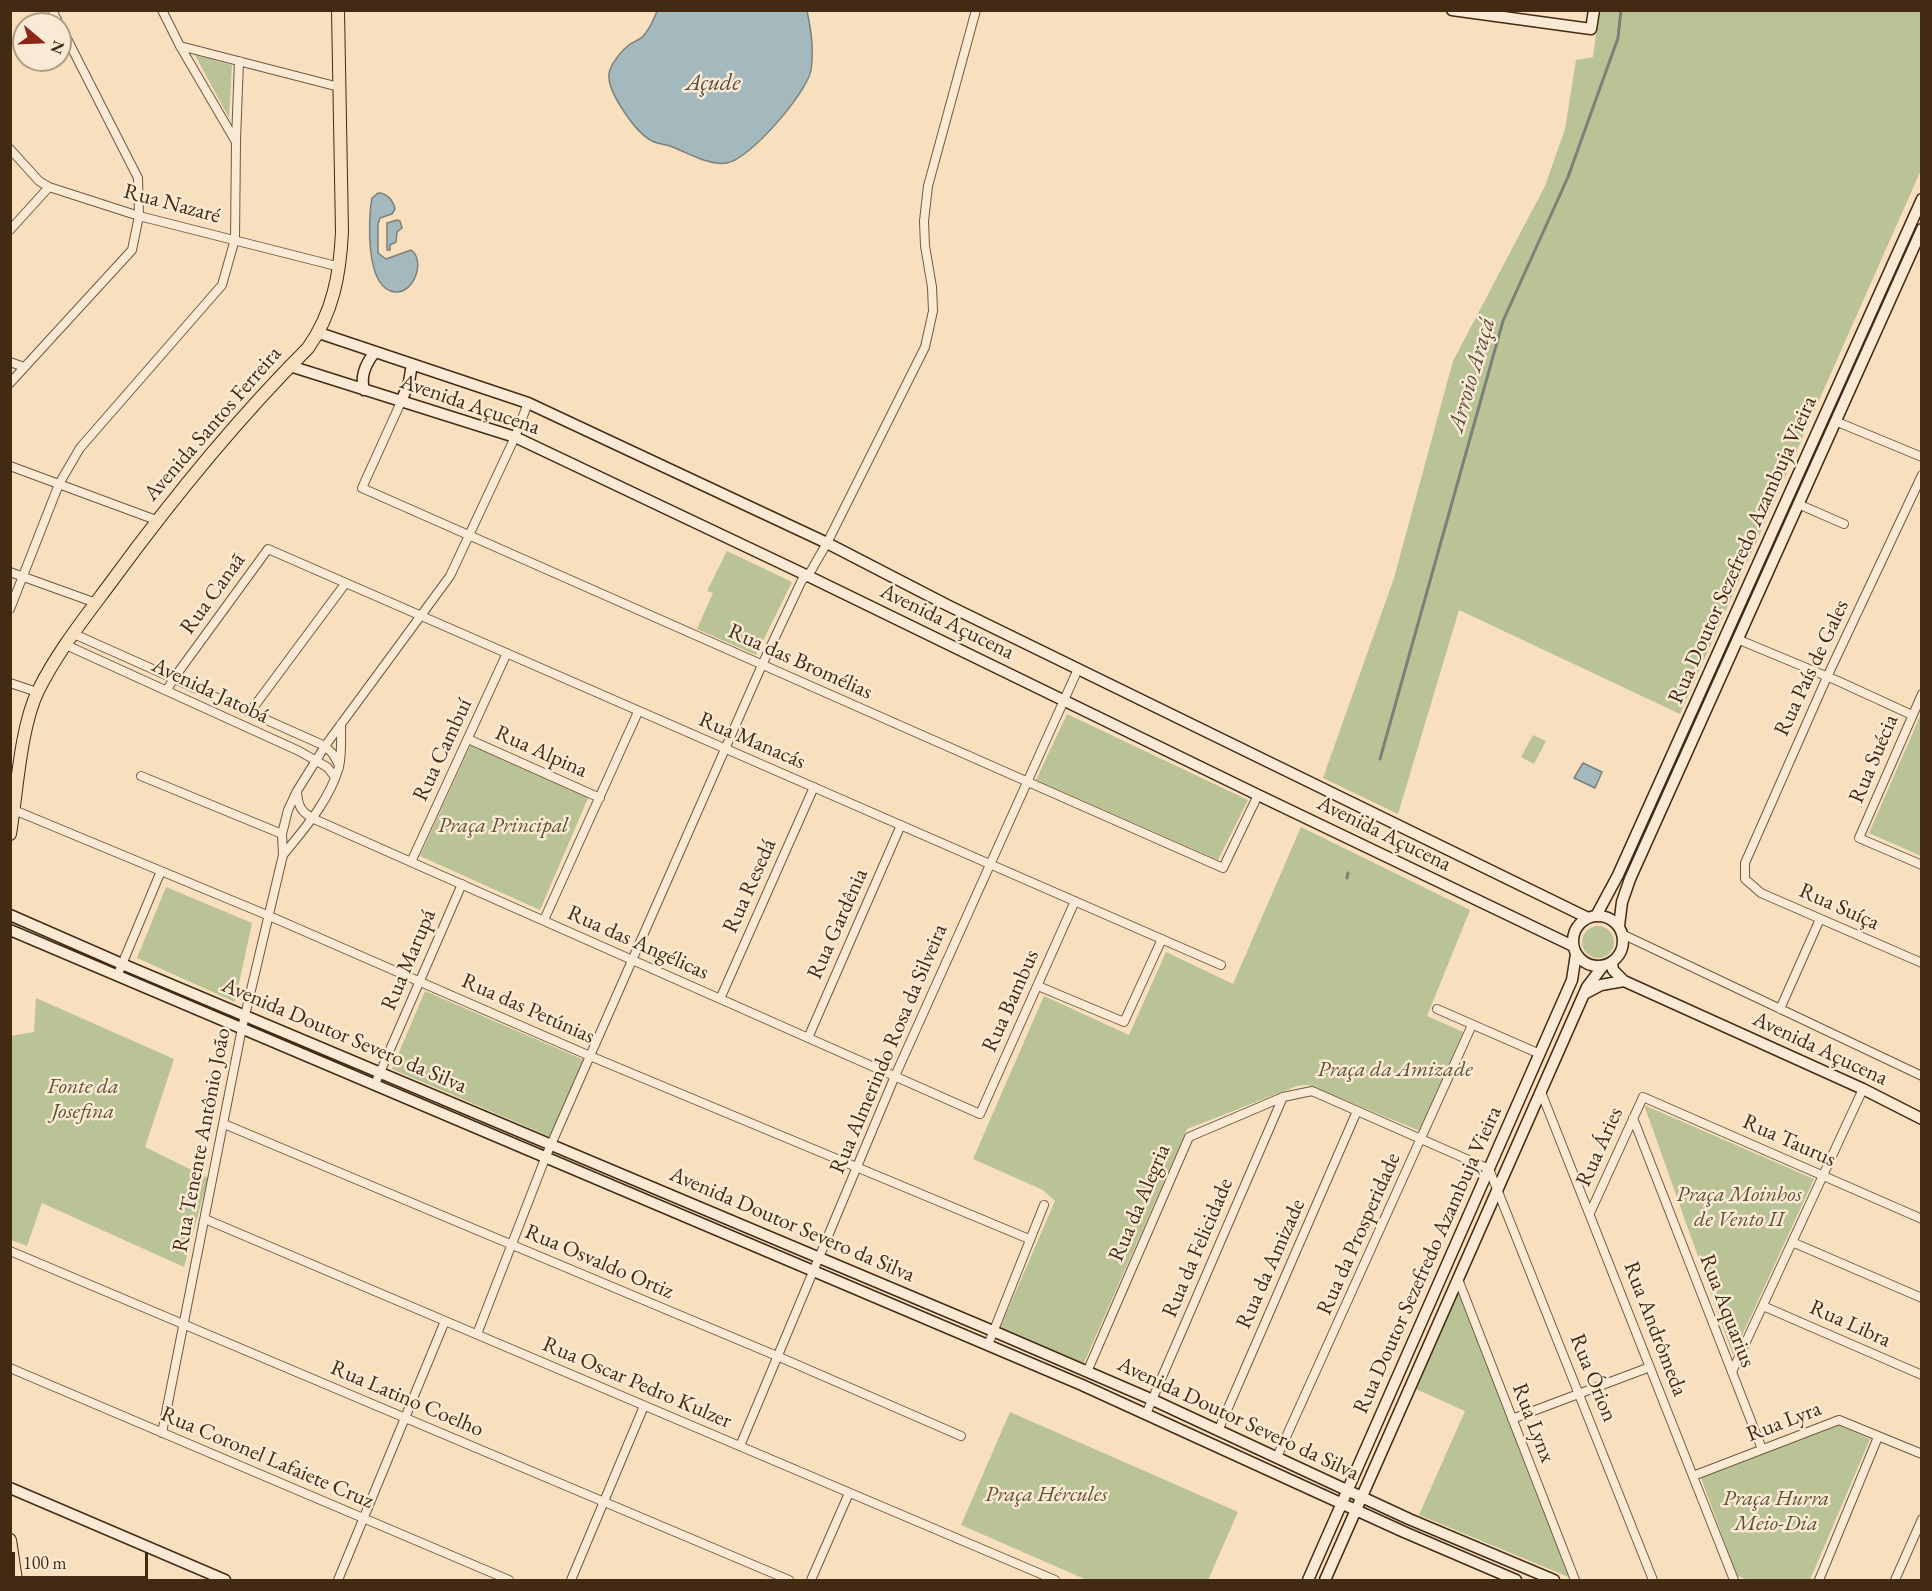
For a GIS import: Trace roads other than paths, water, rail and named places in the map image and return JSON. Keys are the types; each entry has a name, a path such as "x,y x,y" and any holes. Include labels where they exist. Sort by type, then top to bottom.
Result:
{"main road":[{"name":"Avenida Santos Ferreira","path":"10,834 14,810 13,792 27,723 37,692 66,645 156,520 196,470 308,348 319,333 332,303 340,267 342,232 338,10"},
{"path":"1452,10 1592,29 1594,10"},
{"name":"Rua Doutor Sezefredo Azambuja Vieira","path":"1592,917 1618,875 1922,199"},
{"name":"Rua Doutor Sezefredo Azambuja Vieira","path":"1621,930 1622,902 1630,879 1922,229"},
{"name":"Avenida Açucena","path":"319,333 528,403 827,543 947,605 1592,917"},
{"path":"364,390 362,378 364,370 375,352"},
{"path":"401,402 409,382 412,364"},
{"name":"Avenida Açucena","path":"290,366 515,437 808,576 1574,950"},
{"name":"Avenida Doutor Severo da Silva","path":"10,915 43,936 120,969 245,1016 380,1072 1153,1400 1362,1498 1554,1581"},
{"path":"1605,916 1621,930 1622,950 1607,964 1588,964 1574,950 1575,929 1592,917 1605,916"},
{"name":"Avenida Doutor Severo da Silva","path":"10,930 43,936"},
{"name":"Rua Doutor Sezefredo Azambuja Vieira","path":"1308,1581 1572,980 1574,950"},
{"name":"Avenida Açucena","path":"1607,964 1624,981 1863,1089 1922,1119"},
{"name":"Rua Doutor Sezefredo Azambuja Vieira","path":"1325,1581 1584,994 1607,964"},
{"name":"Avenida Doutor Severo da Silva","path":"120,969 242,1028 988,1345 1516,1581"},
{"path":"1584,994 1601,985 1624,981"},
{"path":"1387,1402 1401,1409"},
{"path":"10,1488 225,1581"},
{"path":"1404,1532 1409,1519"},
{"path":"10,1540 16,1581"}],"street":[{"path":"162,10 180,46 236,142"},
{"path":"477,1334 546,1156 762,665 802,580 808,576 827,543 920,359 930,334 933,311 932,287 925,246 924,221 928,186 975,10"},
{"path":"180,46 339,87"},
{"path":"10,383 132,250 139,216 138,178 72,49"},
{"path":"10,609 59,484 80,448 222,285 235,239 239,61"},
{"name":"Rua Nazaré","path":"10,149 39,181 49,188 139,216 340,267"},
{"path":"10,230 49,188"},
{"path":"10,362 24,367"},
{"name":"Rua das Bromélias","path":"401,402 362,488 1223,868 1258,795"},
{"name":"Rua Tenente Antônio João","path":"162,1433 242,1028 283,855 282,834 288,810 316,760 450,576 515,437 528,403"},
{"path":"1835,421 1922,457"},
{"path":"10,466 156,520"},
{"name":"Rua País de Gales","path":"1745,879 1745,863 1827,676 1922,475"},
{"path":"1912,496 1922,500"},
{"path":"1798,504 1844,524"},
{"name":"Rua Manacás","path":"268,549 1221,965"},
{"name":"Rua Canaã","path":"167,690 268,549"},
{"path":"10,572 96,603"},
{"path":"250,712 345,584"},
{"name":"Avenida Jatobá","path":"74,634 326,746"},
{"path":"1737,639 1827,676 1912,715"},
{"name":"Avenida Jatobá","path":"66,645 316,760 327,767 335,777"},
{"name":"Rua Cambuí","path":"411,862 507,653"},
{"path":"144,679 150,667"},
{"name":"Rua Almerindo Rosa da Silveira","path":"740,1446 895,1076 1078,669"},
{"path":"10,683 37,692"},
{"name":"Rua Suécia","path":"1922,694 1859,838 1922,865"},
{"path":"544,920 638,712"},
{"name":"Rua Tenente Antônio João","path":"283,855 314,819 335,777 339,765 341,724"},
{"name":"Rua Alpina","path":"468,739 600,798"},
{"path":"326,746 339,765"},
{"path":"141,776 282,834"},
{"name":"Rua Resedá","path":"720,999 814,787"},
{"name":"Rua das Angélicas","path":"297,791 298,805 305,814 314,819 980,1114"},
{"name":"Rua das Petúnias","path":"14,810 267,915 590,1056 1029,1239"},
{"name":"Rua Gardênia","path":"808,1038 901,825"},
{"path":"120,969 161,871"},
{"name":"Rua Suíça","path":"1745,879 1761,893 1922,963"},
{"name":"Rua Marupá","path":"375,1084 462,884"},
{"name":"Rua Bambus","path":"980,1114 1075,901"},
{"path":"1780,1009 1820,919"},
{"name":"Avenida Açucena","path":"1621,930 1922,1076"},
{"path":"1038,986 1124,1022 1162,939"},
{"path":"1437,1009 1540,1054"},
{"name":"Rua da Prosperidade","path":"1277,1457 1472,1025"},
{"path":"1732,1372 1863,1089"},
{"name":"Rua da Alegria","path":"1087,1372 1189,1137 1283,1097 1312,1091 1489,1169"},
{"name":"Rua Andrômeda","path":"1541,1092 1734,1581"},
{"name":"Rua Taurus","path":"1643,1096 1922,1220"},
{"name":"Rua Áries","path":"1590,1213 1643,1096"},
{"name":"Rua da Felicidade","path":"1146,1414 1283,1097"},
{"name":"Rua da Amizade","path":"1218,1431 1357,1111"},
{"name":"Rua Aquarius","path":"1633,1118 1762,1449"},
{"name":"Rua Osvaldo Ortiz","path":"224,1124 777,1356 961,1436"},
{"path":"1489,1169 1498,1188"},
{"name":"Rua Órion","path":"1498,1188 1653,1581"},
{"path":"988,1345 1044,1205"},
{"name":"Rua Oscar Pedro Kulzer","path":"205,1219 1055,1581"},
{"path":"1792,1242 1922,1298"},
{"name":"Rua Latino Coelho","path":"10,1251 789,1581"},
{"name":"Rua Lynx","path":"1458,1279 1575,1581"},
{"name":"Rua Libra","path":"1763,1306 1922,1375"},
{"path":"338,1581 445,1321"},
{"path":"1512,1419 1650,1367"},
{"name":"Rua Coronel Lafaiete Cruz","path":"10,1368 509,1581"},
{"path":"571,1581 644,1406"},
{"name":"Rua Lyra","path":"1693,1476 1839,1420 1922,1454"},
{"path":"1819,1581 1878,1437"},
{"path":"811,1581 849,1493"},
{"path":"1895,1581 1922,1519"}],"water":[{"name":"Açude","path":"657,11 807,11 812,55 811,70 807,80 776,124 737,159 727,163 712,162 656,143 638,130 618,101 610,82 611,67 626,48 643,37"},
{"path":"378,193 389,198 395,209 392,214 380,218 378,253 386,259 411,250 418,261 416,276 408,288 402,291 395,292 385,288 378,279 373,266 370,221 372,198"},
{"path":"400,221 402,228 397,232 396,242 390,245 390,250 387,250 387,223"},
{"path":"1583,763 1602,772 1595,788 1574,778"}],"waterway":[{"name":"Arroio Araçá","path":"1380,759 1503,321 1568,177 1618,38 1621,10"},
{"name":"Arroio Araçá","path":"1347,878 1348,873"}],"park label":[{"name":"Praça Principal","path":"503,826"},
{"name":"Praça da Amizade","path":"1395,1070"},
{"name":"Fonte da Josefina","path":"83,1100"},
{"name":"Praça Moinhos de Vento II","path":"1739,1208"},
{"name":"Praça Hércules","path":"1046,1495"},
{"name":"Praça Hurra Meio-Dia","path":"1776,1512"}]}
